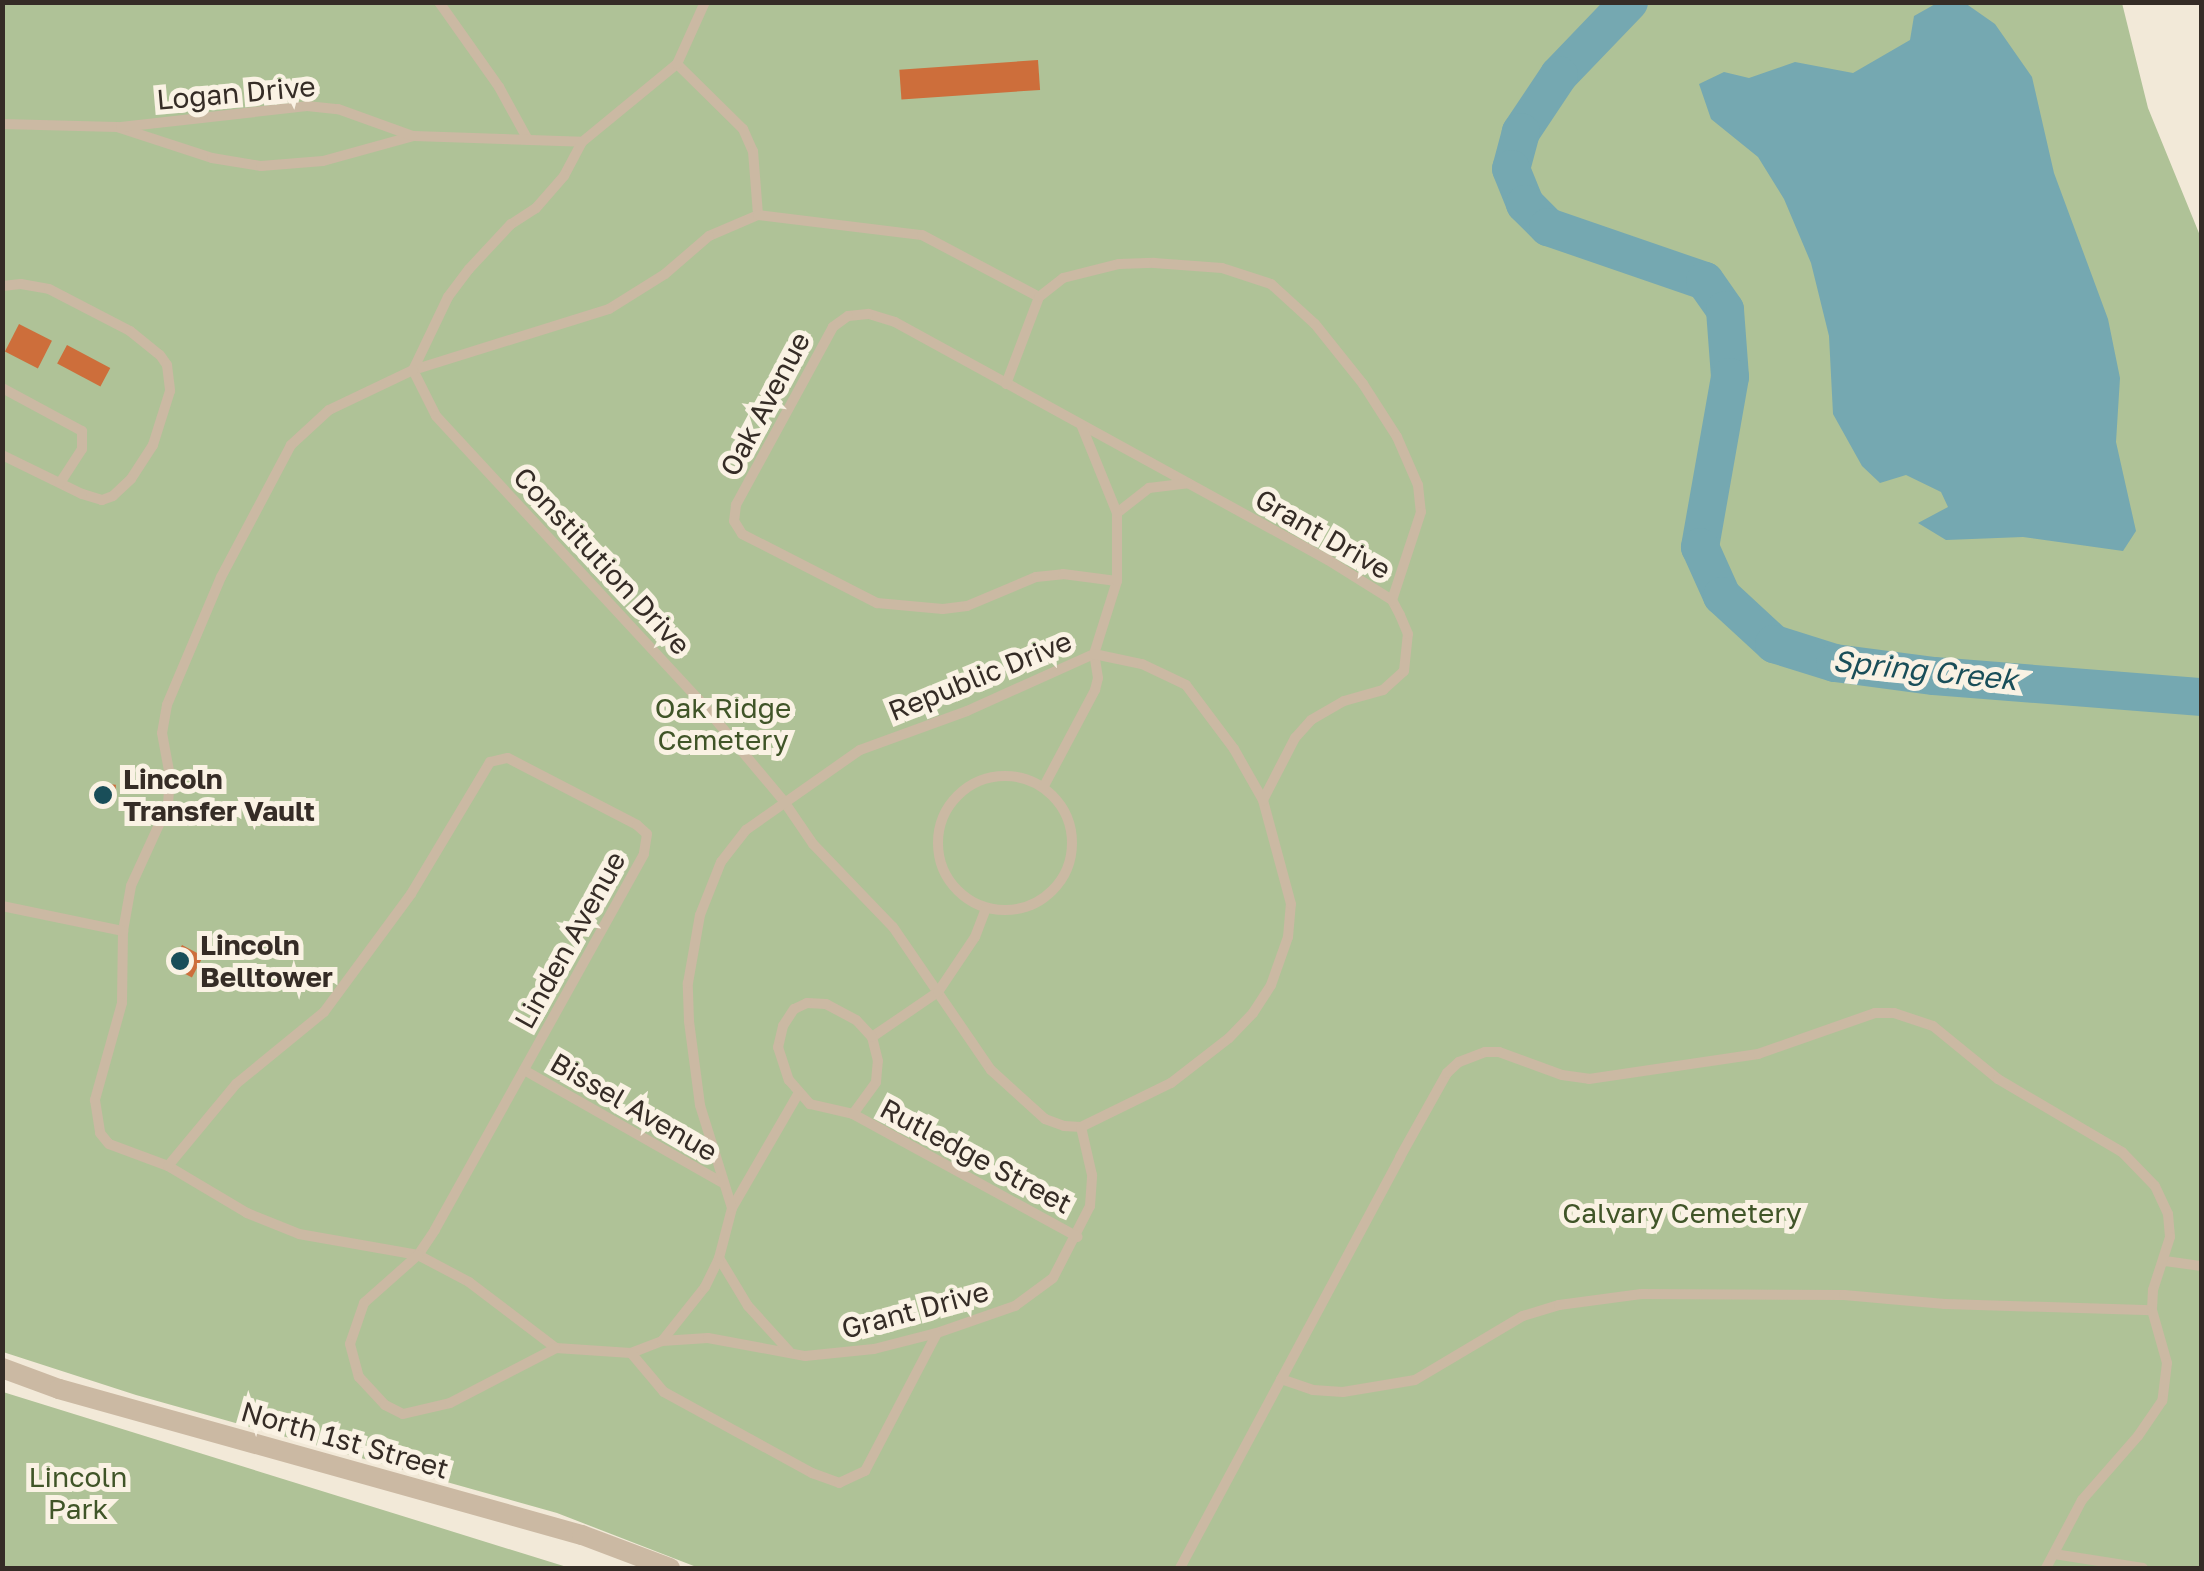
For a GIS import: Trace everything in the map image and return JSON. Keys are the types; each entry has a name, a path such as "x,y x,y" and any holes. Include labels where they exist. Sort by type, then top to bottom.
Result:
{"street":[{"name":"North 1st Street","path":"2,1368 59,1389 582,1535 670,1568"}],"lane":[{"path":"438,2 499,87 528,140"},
{"path":"413,370 448,297 469,269 564,176 582,142 678,64 705,2"},
{"path":"678,64 743,129 753,151 758,215"},
{"name":"Logan Drive","path":"2,124 117,128 307,106 351,112 414,136"},
{"name":"Logan Drive","path":"117,128 212,158 261,166 323,161 414,136 582,142"},
{"path":"556,1348 469,1282 418,1255 299,1234 247,1213 168,1166 109,1144 95,1118 95,1100 122,1002 123,930 132,886 168,805 170,776 162,733 167,705 220,577 291,444 329,410 413,370 609,309 665,274 709,236 758,215 922,235 1039,297"},
{"path":"1006,384 1039,297 1062,278 1092,269 1154,263 1237,272 1271,284 1292,299 1363,384 1398,437 1418,484 1422,512 1392,600"},
{"path":"2,286 21,284 74,299 154,348 166,365 170,391 153,446 130,479 102,500 2,456"},
{"name":"Grant Drive","path":"848,316 868,314 895,322 1189,483 1392,600 1408,634 1404,671 1383,690 1344,700 1312,720 1295,738 1263,800"},
{"name":"Oak Avenue","path":"848,316 833,327 736,506 734,520 742,534 878,603 912,608 967,606 1036,577 1063,574 1118,580"},
{"name":"Constitution Drive","path":"413,370 436,416 699,700 783,800 813,844 894,928 991,1070 1045,1119 1081,1127"},
{"path":"2,388 82,430 82,449 60,484"},
{"path":"1044,786 1095,690 1098,678 1094,654 1118,580 1117,513 1082,425"},
{"path":"1117,513 1149,488 1189,483"},
{"name":"Republic Drive","path":"732,1208 721,1182 694,1062 688,983 709,887 746,830 783,800 860,750 967,711 1094,654 1142,664 1186,685 1234,749 1263,800"},
{"name":"Linden Avenue","path":"168,1166 236,1084 324,1012 411,894 490,762 508,758 624,816 647,834 644,854 418,1255 364,1303 350,1344 359,1377 385,1405 403,1414 428,1412 556,1348"},
{"path":"992,777 1021,777 1044,786 1062,806 1072,834 1063,877 1038,902 1011,910 986,908 955,888 942,868 940,827 952,802 965,788 992,777"},
{"path":"1081,1127 1136,1102 1192,1067 1253,1013 1271,985 1288,938 1291,904 1263,800"},
{"path":"2,906 123,930"},
{"path":"872,1037 938,992 975,938 986,908"},
{"path":"808,1003 826,1004 856,1020 872,1037 878,1061 876,1082 853,1114 810,1104 798,1094 778,1047 783,1026 794,1009 808,1003"},
{"path":"1180,1568 1447,1073 1459,1062 1485,1052 1499,1052 1562,1075 1589,1079 1758,1054 1875,1013 1919,1020 1948,1035 1998,1079 2140,1168 2155,1186 2168,1214 2164,1260 2152,1310 2167,1362 2162,1401 2138,1436 2082,1500 2046,1568"},
{"name":"Bissel Avenue","path":"524,1070 721,1182"},
{"path":"662,1341 705,1286 719,1258 732,1208 798,1094"},
{"name":"Rutledge Street","path":"853,1114 1078,1236"},
{"name":"Grant Drive","path":"556,1348 631,1353 662,1341 708,1338 834,1355 937,1333 1014,1306 1053,1278 1078,1236 1090,1206 1092,1175 1081,1127"},
{"path":"719,1258 748,1306 789,1351"},
{"path":"2164,1260 2202,1266"},
{"path":"1281,1379 1313,1390 1343,1392 1415,1380 1523,1316 1559,1305 1641,1294 1844,1295 1945,1304 2152,1310"},
{"path":"631,1353 664,1392 812,1473 838,1483 865,1472 937,1333"},
{"path":"2054,1554 2143,1568"}],"green space":[{"name":"Oak Ridge Cemetery","path":"3,3 2122,3 2148,108 2201,238 2201,1568 699,1568 557,1513 136,1395 3,1352"},
{"name":"Lincoln Park","path":"3,1392 570,1568 3,1568"}],"water":[{"path":"1937,3 1965,3 1995,24 2032,77 2054,173 2108,319 2120,378 2116,442 2136,531 2123,551 2023,537 1946,540 1918,523 1948,507 1941,492 1906,475 1880,483 1862,466 1833,414 1829,336 1811,263 1784,199 1758,157 1711,119 1699,84 1724,72 1749,78 1795,62 1853,73 1910,40 1914,16"}],"building":[{"path":"1038,60 1040,90 901,100 899,70"},
{"path":"19,324 52,341 38,368 5,352"},
{"path":"67,345 110,368 100,387 57,364"},
{"path":"95,783 116,785 114,803 93,801"},
{"path":"182,945 203,956 192,977 171,966"}],"waterway":[{"name":"Spring Creek","path":"1629,2 1559,75 1521,132 1511,169 1525,204 1548,227 1705,281 1725,310 1730,377 1700,547 1722,596 1774,644 1835,663 1934,676 2202,697"}],"place":[{"name":"Lincoln Transfer Vault","path":"103,795"},
{"name":"Lincoln Belltower","path":"180,961"}],"park label":[{"name":"Calvary Cemetery","path":"1682,1213"}]}
